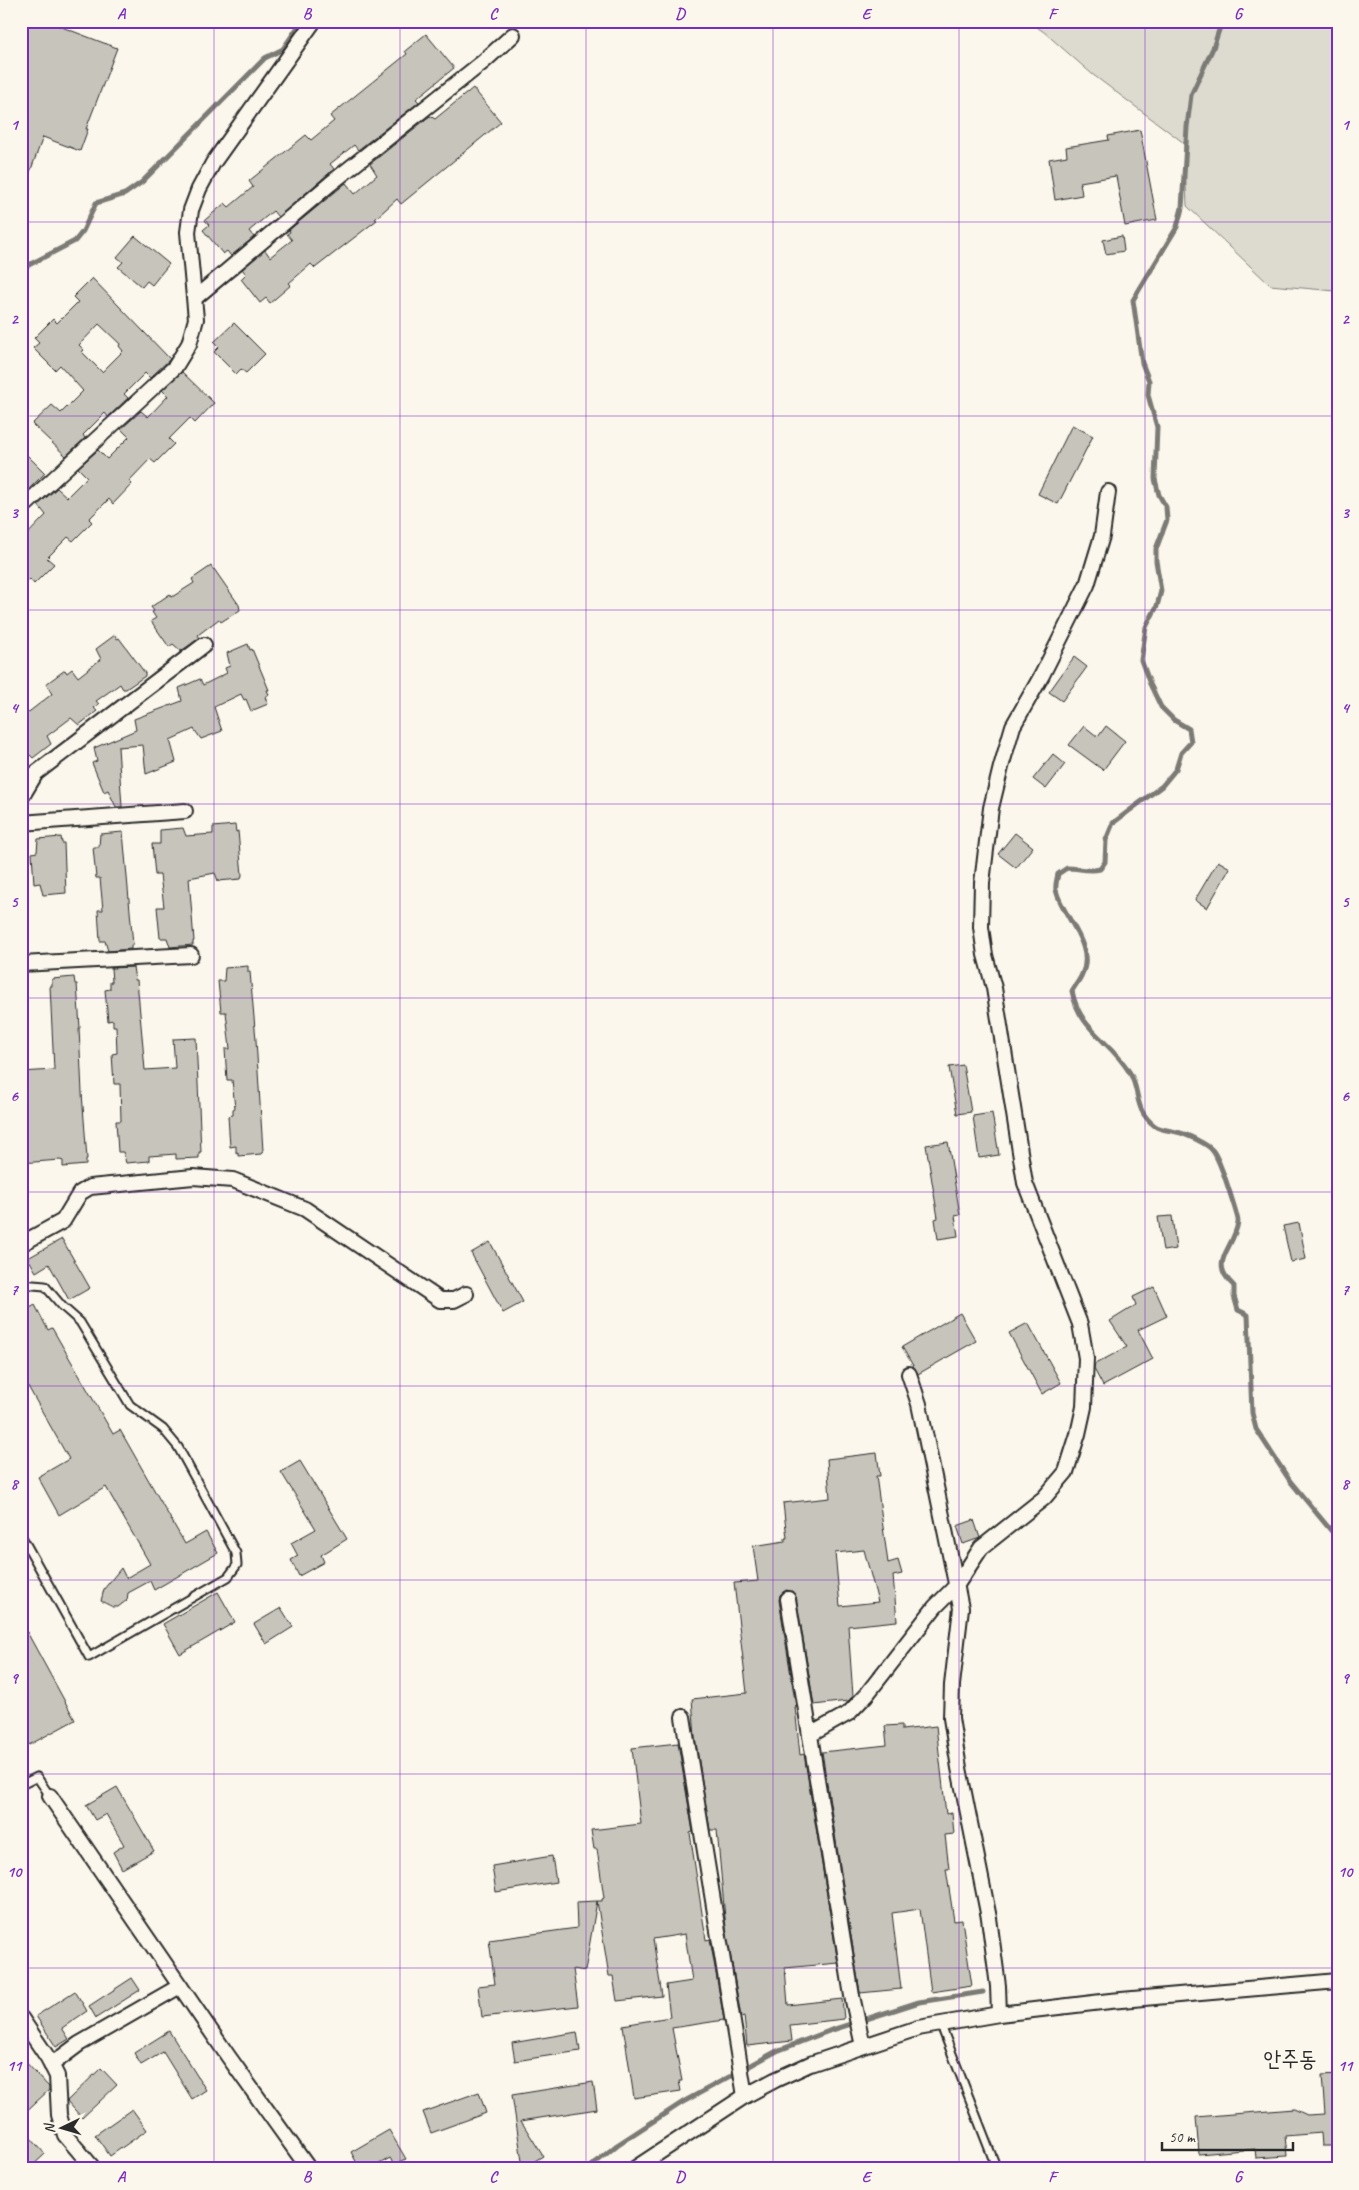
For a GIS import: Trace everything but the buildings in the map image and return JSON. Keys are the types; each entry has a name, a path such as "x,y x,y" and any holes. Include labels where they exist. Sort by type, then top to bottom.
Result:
{"street":[{"path":"21,509 175,367 189,344 196,319 188,232 191,210 199,189 214,163 314,21"},
{"path":"195,298 330,184 483,62 513,35"},
{"path":"810,1735 849,1713 867,1694 935,1607 956,1586 981,1548 1044,1498 1066,1472 1078,1434 1084,1406 1086,1358 1080,1324 1025,1183 994,988 985,955 981,927 982,883 991,808 1013,726 1042,675 1087,585 1102,536 1108,492"},
{"path":"21,798 36,773 204,645"},
{"path":"21,823 185,811"},
{"path":"21,964 191,955"},
{"path":"21,1244 64,1220 80,1193 90,1187 193,1177 233,1180 305,1210 440,1300 454,1300 466,1294"},
{"path":"909,1374 919,1404 961,1608 952,1685 951,1718 989,1918 998,1986 999,2014"},
{"path":"788,1599 856,2015 863,2046"},
{"path":"683,1717 745,2096"},
{"path":"50,1796 280,2132 308,2169"},
{"path":"634,2169 745,2096 810,2064 940,2023 1110,2001 1338,1981"},
{"path":"51,2065 79,2044 180,1986"},
{"path":"21,2018 57,2076 59,2115 65,2135 94,2169"}],"lane":[{"path":"21,1284 45,1286 62,1306 80,1322 130,1405 163,1428 178,1447 236,1554 237,1565 228,1577 89,1657 21,1535"},
{"path":"21,1785 37,1778 50,1796"},
{"path":"940,2023 997,2169"}],"shaded area":[{"path":"1028,21 1338,21 1338,295 1335,291 1270,285 1187,206 1184,143 1092,74 1044,32"}],"waterway":[{"path":"21,269 75,241 83,231 96,203 125,194 142,182 265,58 283,49 302,21"},
{"path":"1222,21 1213,48 1191,95 1182,208 1177,227 1133,300 1142,363 1149,381 1148,395 1157,427 1155,479 1159,495 1166,507 1167,520 1156,549 1161,591 1157,606 1146,627 1141,660 1161,707 1174,720 1189,729 1191,742 1181,753 1176,769 1162,786 1113,823 1106,840 1105,862 1100,869 1067,868 1058,874 1056,888 1059,900 1082,942 1085,953 1082,974 1072,991 1082,1016 1096,1035 1122,1061 1130,1073 1140,1107 1148,1120 1157,1127 1181,1133 1202,1142 1213,1151 1218,1160 1238,1219 1236,1232 1222,1262 1226,1277 1234,1286 1234,1296 1238,1310 1248,1315 1252,1413 1256,1429 1290,1481 1338,1539"},
{"path":"588,2169 617,2145 683,2102 777,2051 829,2031 919,2002 983,1992"}],"district":[{"name":"안주동","path":"1290,2059"}]}
